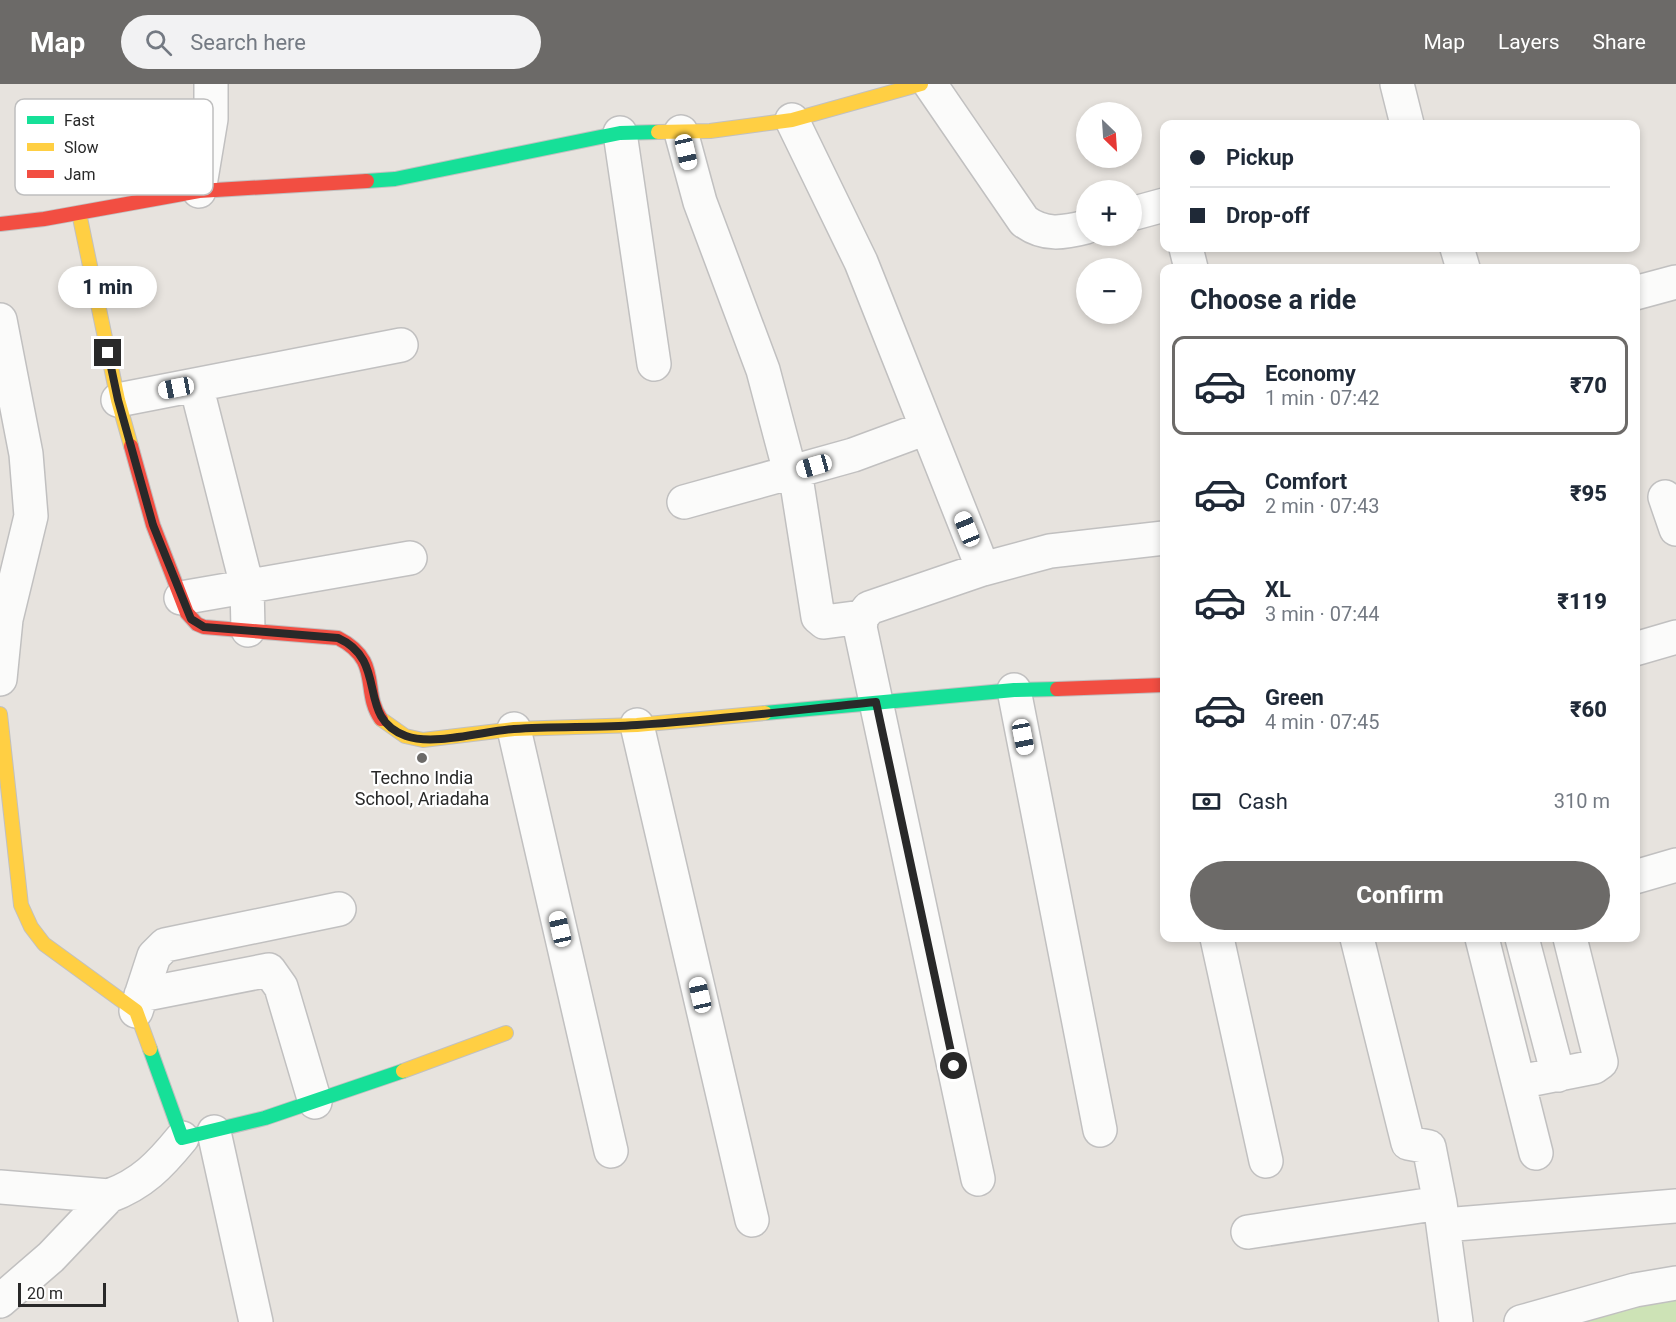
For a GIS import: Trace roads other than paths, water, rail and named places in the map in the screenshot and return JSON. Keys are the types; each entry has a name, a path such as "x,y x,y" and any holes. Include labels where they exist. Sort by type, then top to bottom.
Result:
{"street":[{"path":"213,190 395,179 620,133 710,131 792,120 921,84"},
{"path":"930,84 1024,221 1036,230 1052,233 1076,229"},
{"path":"1397,84 1406,120"},
{"path":"792,120 861,262 983,569"},
{"path":"681,132 700,202 763,370 792,472 818,617 824,622 862,616"},
{"path":"620,133 654,364"},
{"path":"0,224 79,213 177,195"},
{"path":"1142,211 1160,206"},
{"path":"79,213 118,400 153,525 187,613 197,624 204,627 338,638 350,644 366,663 379,717 405,736 423,740 514,729 637,725 1014,690 1160,691"},
{"path":"1640,292 1676,282"},
{"path":"0,320 26,454 31,516 6,619 0,679"},
{"path":"118,400 402,345"},
{"path":"196,385 248,586 248,630"},
{"path":"684,502 853,455 926,428"},
{"path":"1665,497 1676,529"},
{"path":"978,1179 860,627 862,616 869,608 983,569 1050,552 1160,538"},
{"path":"181,598 410,558"},
{"path":"1640,648 1676,637"},
{"path":"1014,690 1100,1130"},
{"path":"0,714 21,904 31,927 44,944 138,1003 269,970 281,987 315,1102"},
{"path":"637,725 752,1220"},
{"path":"514,729 611,1151"},
{"path":"1640,876 1676,865"},
{"path":"182,1138 138,1003 154,956 165,945 339,909"},
{"path":"1218,942 1266,1161"},
{"path":"1358,942 1408,1143 1429,1147 1442,1214 1456,1322"},
{"path":"1483,942 1536,1153"},
{"path":"1523,942 1558,1075"},
{"path":"1519,1082 1594,1067 1601,1059 1571,942"},
{"path":"0,1187 109,1196 131,1188 146,1177 182,1138 214,1132 315,1102 506,1033"},
{"path":"214,1132 256,1322"},
{"path":"0,1301 51,1257 109,1196"},
{"path":"1248,1232 1442,1214 1676,1206"},
{"path":"1521,1322 1635,1290 1676,1283"}],"place":[{"name":"Techno India School, Ariadaha","path":"422,758"}]}
